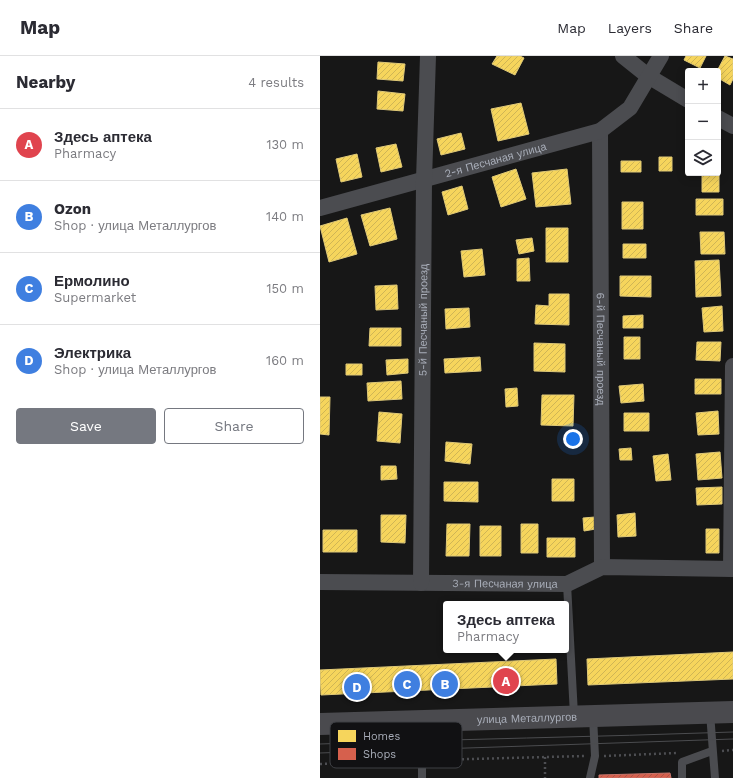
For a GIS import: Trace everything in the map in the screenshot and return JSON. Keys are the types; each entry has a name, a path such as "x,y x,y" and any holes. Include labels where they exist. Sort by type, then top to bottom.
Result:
{"main road":[{"name":"улица Металлургов","path":"395,722 733,712"},
{"name":"улица Металлургов","path":"320,724 330,724"}],"street":[{"name":"5-й Песчаный проезд","path":"421,583 424,180 428,56"},
{"path":"623,56 648,76 685,98"},
{"name":"2-я Песчаная улица","path":"320,208 600,131 630,108 661,56"},
{"path":"721,120 733,126"},
{"name":"6-й Песчаный проезд","path":"600,131 602,567"},
{"path":"732,569 733,366"},
{"name":"3-я Песчаная улица","path":"320,582 567,584 602,567 732,569"}],"lane":[{"path":"567,584 584,717 595,756 590,778"},
{"path":"710,713 715,778"},
{"path":"682,778 682,762 712,751"}],"path":[{"path":"712,751 733,750"},
{"path":"462,760 680,752"},
{"path":"545,757 545,778"},
{"path":"320,764 330,764"}],"building: Homes":[{"path":"497,56 520,56 524,58 515,75 492,64"},
{"path":"686,56 706,56 700,68 684,60"},
{"path":"725,56 733,59 733,79 730,85 721,80 721,68 719,68"},
{"path":"378,62 405,64 403,81 377,79"},
{"path":"378,91 405,94 403,111 377,109"},
{"path":"521,103 529,134 498,141 491,109"},
{"path":"461,133 465,149 441,155 437,139"},
{"path":"396,144 402,167 381,172 376,148"},
{"path":"357,154 362,177 341,182 336,159"},
{"path":"659,157 672,157 672,171 659,171"},
{"path":"621,161 641,161 641,172 621,172"},
{"path":"516,169 526,199 501,207 492,177"},
{"path":"567,169 571,204 536,207 532,173"},
{"path":"702,176 719,176 719,192 702,192"},
{"path":"462,186 468,209 448,215 442,192"},
{"path":"696,199 723,199 723,215 696,215"},
{"path":"622,202 643,202 643,229 622,229"},
{"path":"390,208 397,239 370,246 361,215"},
{"path":"347,218 357,254 329,262 320,226"},
{"path":"546,228 568,228 568,262 546,262"},
{"path":"700,232 724,232 725,254 701,254"},
{"path":"532,238 534,251 519,254 516,240"},
{"path":"623,244 646,244 646,258 623,258"},
{"path":"482,249 485,275 464,277 461,251"},
{"path":"529,258 530,281 517,281 517,259"},
{"path":"719,260 721,296 696,297 695,261"},
{"path":"620,276 651,276 651,297 620,296"},
{"path":"397,285 398,309 376,310 375,286"},
{"path":"549,294 569,294 569,325 535,324 536,305 549,306"},
{"path":"722,306 723,331 704,332 702,308"},
{"path":"469,308 470,327 446,329 445,309"},
{"path":"643,315 643,328 623,328 623,316"},
{"path":"370,328 401,328 401,346 369,346"},
{"path":"624,337 640,337 640,359 624,359"},
{"path":"697,342 721,342 720,361 696,360"},
{"path":"534,343 565,344 565,372 534,371"},
{"path":"480,357 481,371 445,373 444,359"},
{"path":"408,359 408,373 387,375 386,360"},
{"path":"346,364 362,364 362,375 346,375"},
{"path":"695,379 721,379 721,394 695,394"},
{"path":"401,381 402,399 368,401 367,383"},
{"path":"643,384 644,401 621,403 619,386"},
{"path":"517,388 518,406 506,407 505,389"},
{"path":"542,395 574,395 573,426 541,425"},
{"path":"320,397 330,397 329,435 320,434"},
{"path":"718,411 719,434 698,435 696,413"},
{"path":"379,412 402,414 400,443 377,441"},
{"path":"624,413 649,413 649,431 624,431"},
{"path":"446,442 472,444 470,464 445,461"},
{"path":"631,448 632,460 620,460 619,449"},
{"path":"720,452 722,478 698,480 696,454"},
{"path":"668,454 671,480 656,481 653,456"},
{"path":"381,466 396,466 397,479 381,480"},
{"path":"552,479 574,479 574,501 552,501"},
{"path":"444,482 478,482 478,502 444,501"},
{"path":"722,487 722,504 697,505 696,488"},
{"path":"635,513 636,536 618,537 617,515"},
{"path":"381,515 406,515 405,543 381,542"},
{"path":"595,517 596,529 584,531 583,518"},
{"path":"447,524 470,524 469,556 446,556"},
{"path":"521,524 538,524 538,553 521,553"},
{"path":"480,526 501,526 501,556 480,556"},
{"path":"706,529 719,529 719,553 706,553"},
{"path":"323,530 357,530 357,552 323,552"},
{"path":"547,538 575,538 575,557 547,557"},
{"path":"733,652 733,679 588,685 587,659"},
{"path":"556,659 557,684 321,695 320,670"}],"building: Shops":[{"path":"670,773 671,778 599,778 599,775"}],"tram line":[{"path":"462,740 733,732"},
{"path":"462,748 733,739"},
{"path":"320,744 330,744"},
{"path":"320,753 330,753"}],"place":[{"name":"Здесь аптека","path":"506,681"},
{"name":"Ермолино","path":"407,684"},
{"name":"Ozon","path":"445,684"},
{"name":"Электрика","path":"357,687"}]}
